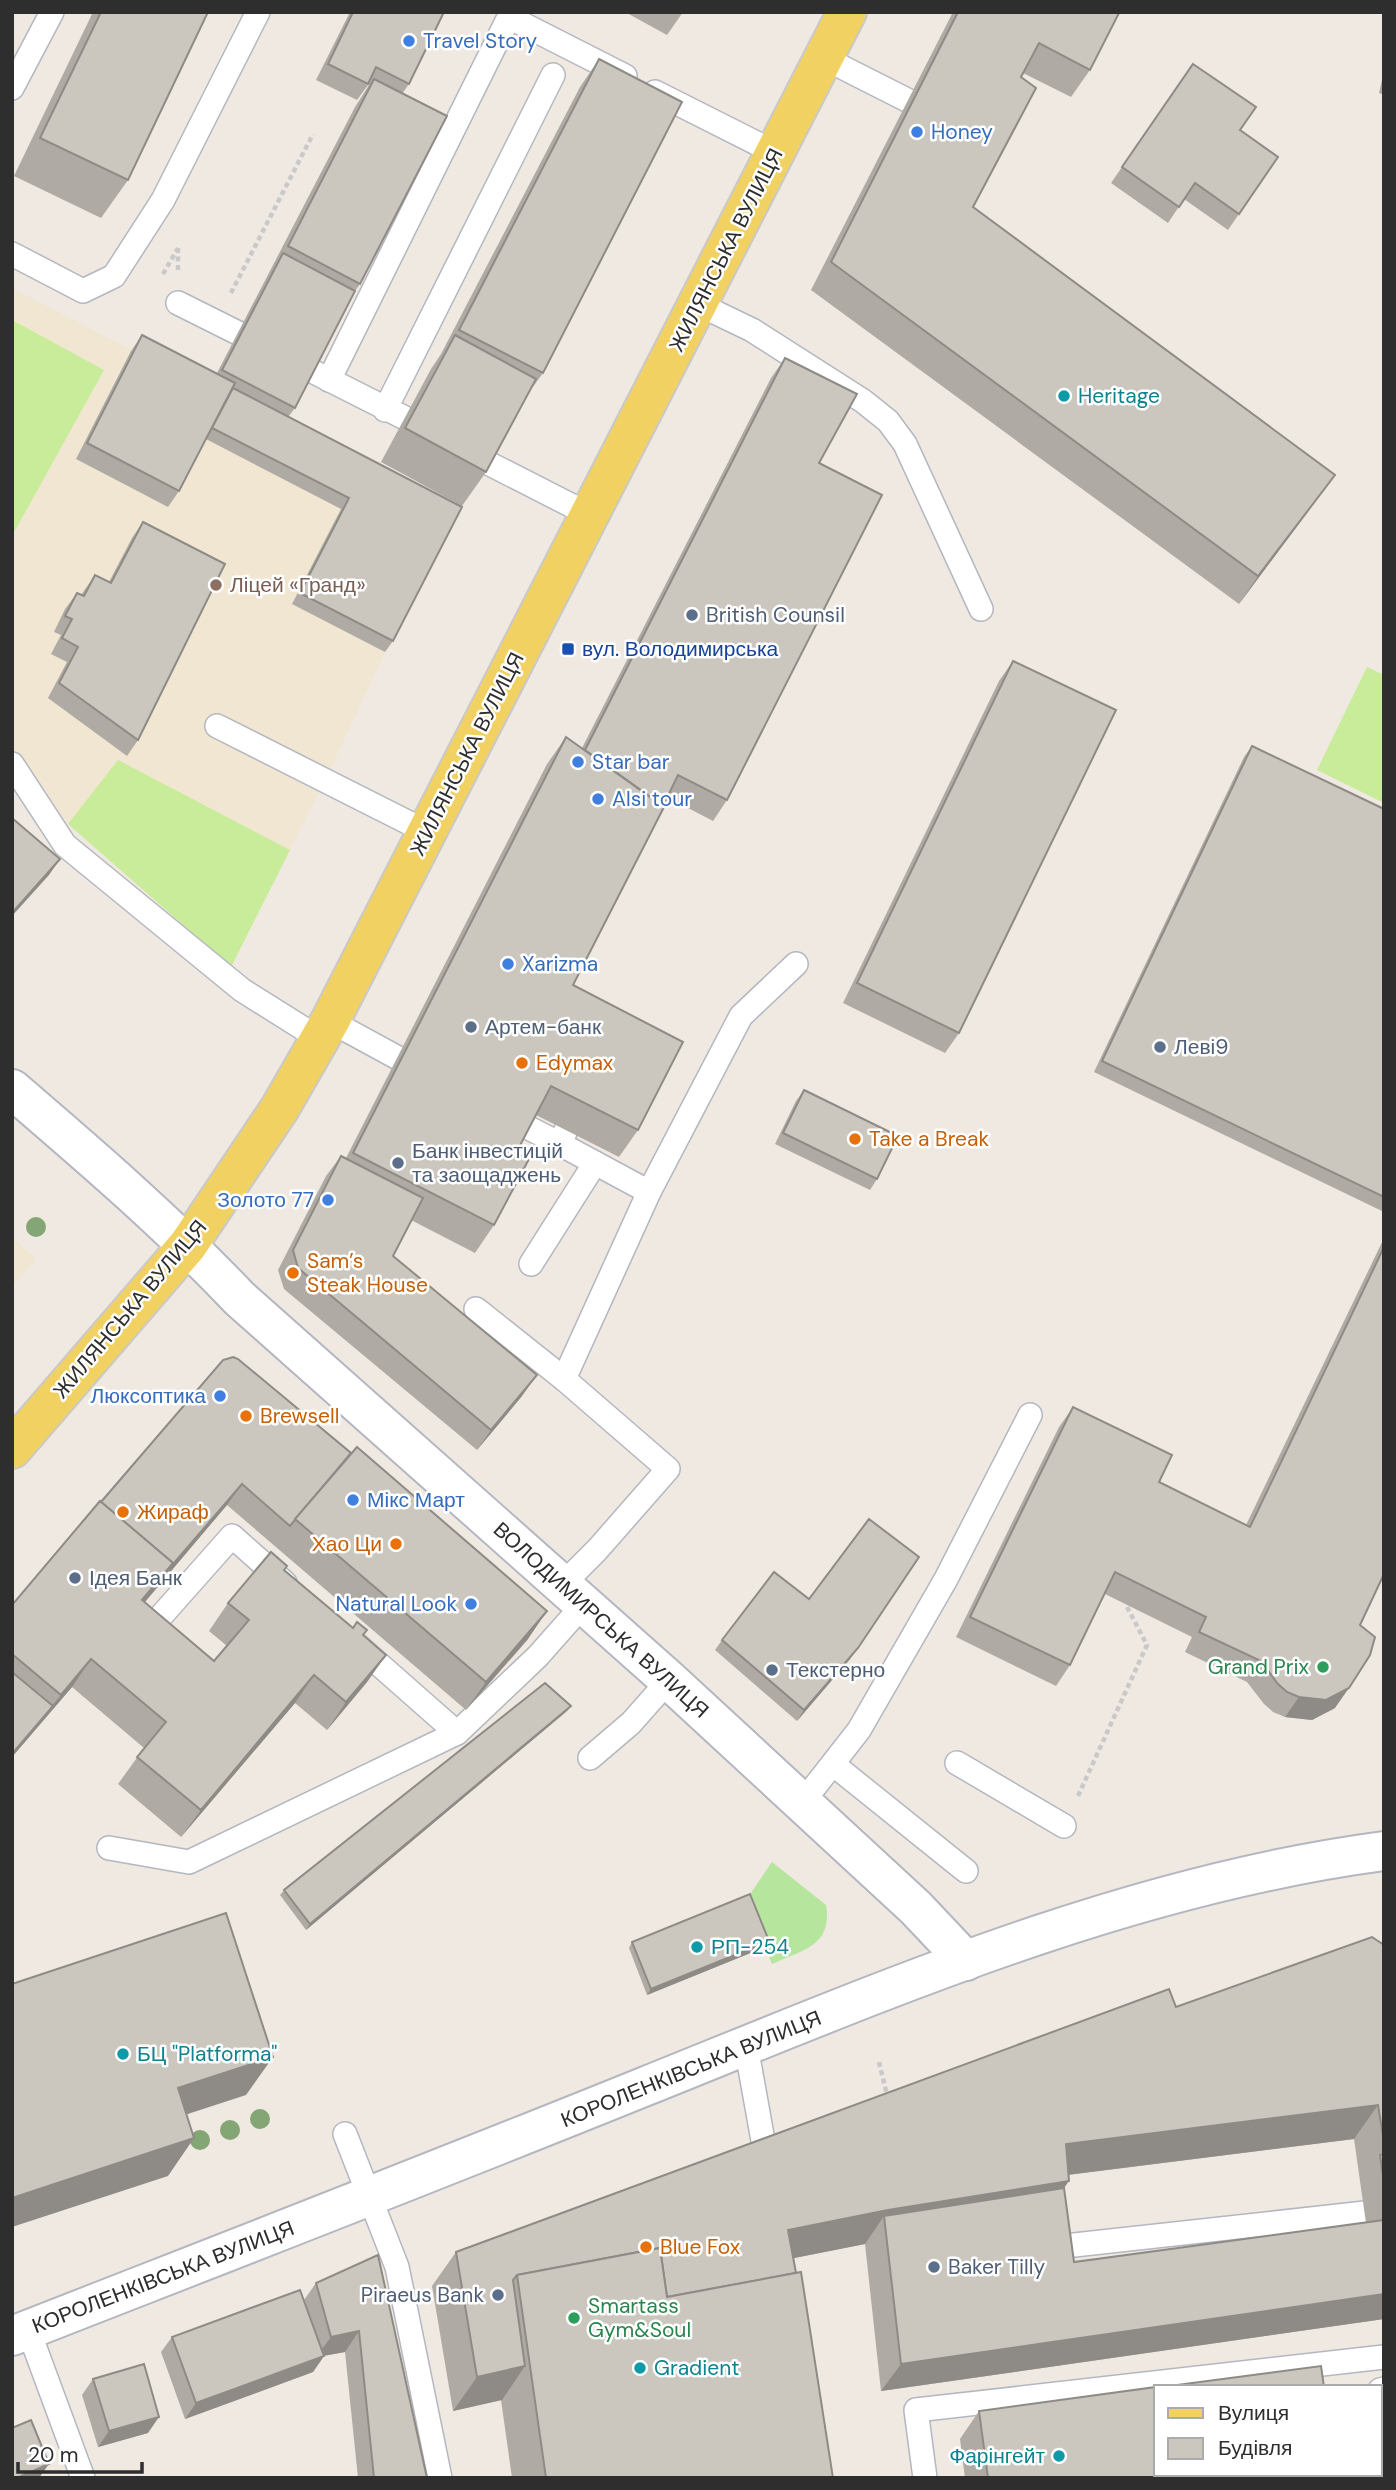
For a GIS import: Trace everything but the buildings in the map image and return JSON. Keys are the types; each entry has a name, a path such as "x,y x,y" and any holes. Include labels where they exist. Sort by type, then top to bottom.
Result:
{"main road":[{"name":"ЖИЛЯНСЬКА ВУЛИЦЯ","path":"12,1449 188,1245 280,1108 325,1030 848,12"},
{"name":"ВОЛОДИМИРСЬКА ВУЛИЦЯ","path":"12,1089 118,1180 188,1245 239,1298 669,1680 916,1908 966,1961"},
{"name":"КОРОЛЕНКІВСЬКА ВУЛИЦЯ","path":"20,2332 370,2198 746,2046 966,1961 1153,1900 1243,1875 1338,1857 1384,1852"}],"lane":[{"path":"12,88 52,12"},
{"path":"12,254 83,291 114,276 163,201 258,12"},
{"path":"553,75 395,414 319,375 506,15 776,153"},
{"path":"824,58 909,101"},
{"path":"178,303 238,333"},
{"path":"698,304 752,330 863,401 888,421 905,444 981,609"},
{"path":"486,462 590,515"},
{"path":"217,726 427,832"},
{"path":"12,764 65,845 242,990 325,1030 398,1058"},
{"path":"564,1380 649,1192 741,1016 796,964"},
{"path":"525,1126 563,1137 594,1163 649,1192"},
{"path":"531,1264 594,1163"},
{"path":"109,1848 189,1862 457,1733 538,1656 597,1550 668,1469 476,1309"},
{"path":"802,1803 859,1730 946,1579 1030,1415"},
{"path":"154,1625 232,1536 306,1601"},
{"path":"336,1628 457,1733"},
{"path":"590,1758 631,1723 669,1680"},
{"path":"957,1763 1064,1826"},
{"path":"834,1765 966,1871"},
{"path":"746,2046 767,2163"},
{"path":"345,2134 397,2267 440,2478"},
{"path":"1065,2246 1365,2213"},
{"path":"20,2332 83,2478"},
{"path":"925,2478 916,2410 1384,2357"}],"path":[{"path":"216,322 313,134"},
{"path":"1064,1826 1147,1645 1126,1605"},
{"path":"879,2062 889,2102"}],"shaded area":[{"name":"Ліцей «Гранд»","path":"12,288 454,518 385,652 325,780 231,967 68,824 12,751"},
{"path":"12,1237 36,1259 12,1287"}],"green space":[{"path":"12,320 104,370 12,536"},
{"path":"1367,667 1384,675 1384,803 1317,770"},
{"path":"118,760 290,850 231,967 68,824"},
{"path":"772,1862 826,1905 827,1919 825,1930 813,1945 772,1964 746,1900"}],"place":[{"name":"Travel Story","path":"409,41"},
{"name":"Honey","path":"917,132"},
{"name":"Heritage","path":"1064,396"},
{"name":"Ліцей «Гранд»","path":"216,585"},
{"name":"British Counsil","path":"692,615"},
{"name":"вул. Володимирська","path":"568,649"},
{"name":"Star bar","path":"578,762"},
{"name":"Alsi tour","path":"598,799"},
{"name":"Xarizma","path":"508,964"},
{"name":"Артем-банк","path":"471,1027"},
{"name":"Леві9","path":"1160,1047"},
{"name":"Edymax","path":"522,1063"},
{"name":"Take a Break","path":"855,1139"},
{"name":"Банк інвестицій та заощаджень","path":"398,1163"},
{"name":"Золото 77","path":"328,1200"},
{"name":"Sam’s Steak House","path":"293,1273"},
{"name":"Люксоптика","path":"220,1396"},
{"name":"Brewsell","path":"246,1416"},
{"name":"Мікс Март","path":"353,1500"},
{"name":"Жираф","path":"123,1512"},
{"name":"Хао Ци","path":"396,1544"},
{"name":"Ідея Банк","path":"75,1578"},
{"name":"Natural Look","path":"471,1604"},
{"name":"Grand Prix","path":"1323,1667"},
{"name":"Текстерно","path":"772,1670"},
{"name":"РП-254","path":"697,1947"},
{"name":"БЦ \"Platforma\"","path":"123,2054"},
{"name":"Blue Fox","path":"646,2247"},
{"name":"Baker Tilly","path":"934,2267"},
{"name":"Piraeus Bank","path":"498,2295"},
{"name":"Smartass Gym&Soul","path":"574,2318"},
{"name":"Gradient","path":"640,2368"},
{"name":"Фарінгейт","path":"1059,2456"}]}
